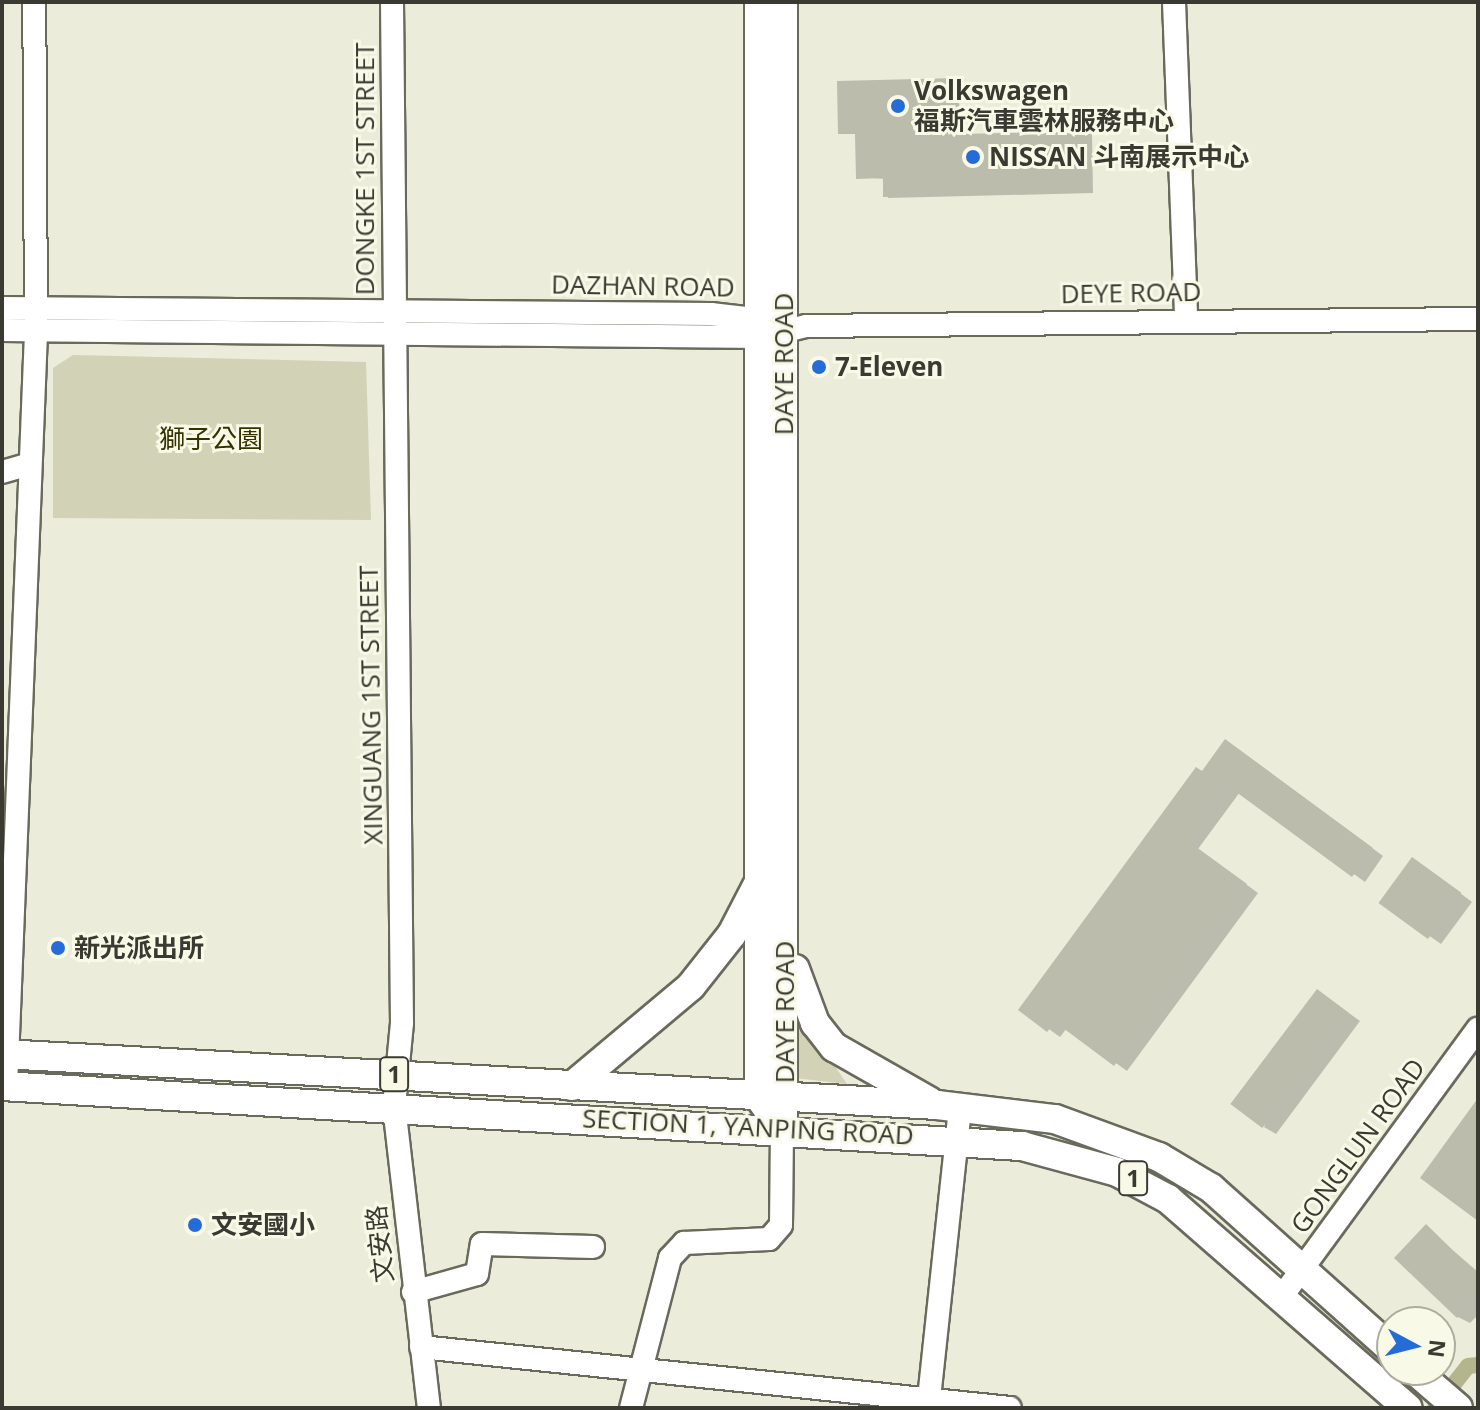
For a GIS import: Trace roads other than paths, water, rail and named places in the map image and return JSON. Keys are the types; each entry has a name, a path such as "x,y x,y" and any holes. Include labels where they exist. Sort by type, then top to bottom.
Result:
{"main road":[{"name":"DAYE ROAD","path":"759,2 772,46"},
{"name":"DAYE ROAD","path":"772,1098 785,933 774,750 773,490 768,326 772,46 783,2"},
{"name":"DAYE ROAD","path":"774,750 764,872 772,1098 782,1128"},
{"path":"572,1086 691,986 732,934 764,872"},
{"path":"785,933 803,1000 834,1047 949,1106"},
{"name":"SECTION 1, YANPING ROAD","path":"5,1054 949,1106 1055,1119 1129,1144 1211,1188 1376,1336"},
{"name":"SECTION 1, YANPING ROAD","path":"4,1086 957,1138 1022,1146 1117,1172 1199,1221 1407,1407"},
{"path":"1117,1172 1129,1144"},
{"path":"1433,1386 1458,1408"}],"street":[{"path":"4,1086 12,777 37,309 34,2"},
{"name":"DONGKE 1ST STREET","path":"392,2 395,335"},
{"path":"1174,2 1186,320"},
{"name":"DAZHAN ROAD","path":"2,308 394,310 768,326"},
{"name":"DEYE ROAD","path":"768,326 1478,319"},
{"name":"DAZHAN ROAD","path":"2,330 395,335 768,326"},
{"name":"XINGUANG 1ST STREET","path":"395,335 402,1023 395,1074"},
{"path":"2,472 30,464"},
{"name":"GONGLUN ROAD","path":"1283,1295 1478,1029"},
{"name":"文安路","path":"395,1074 394,1106 413,1292 429,1408"},
{"path":"929,1403 957,1138 949,1106"},
{"path":"631,1408 645,1370 670,1258 684,1243 769,1239 781,1225 782,1128"},
{"path":"413,1292 477,1274 482,1244 593,1247"},
{"path":"421,1347 929,1403 1010,1408"}],"waterway":[{"path":"1435,1408 1468,1366 1478,1365"}],"place":[{"name":"Volkswagen 福斯汽車雲林服務中心","path":"898,106"},
{"name":"NISSAN 斗南展示中心","path":"973,157"},
{"name":"7-Eleven","path":"819,367"},
{"name":"新光派出所","path":"58,948"},
{"name":"文安國小","path":"195,1225"}],"park label":[{"name":"獅子公園","path":"211,439"}]}
